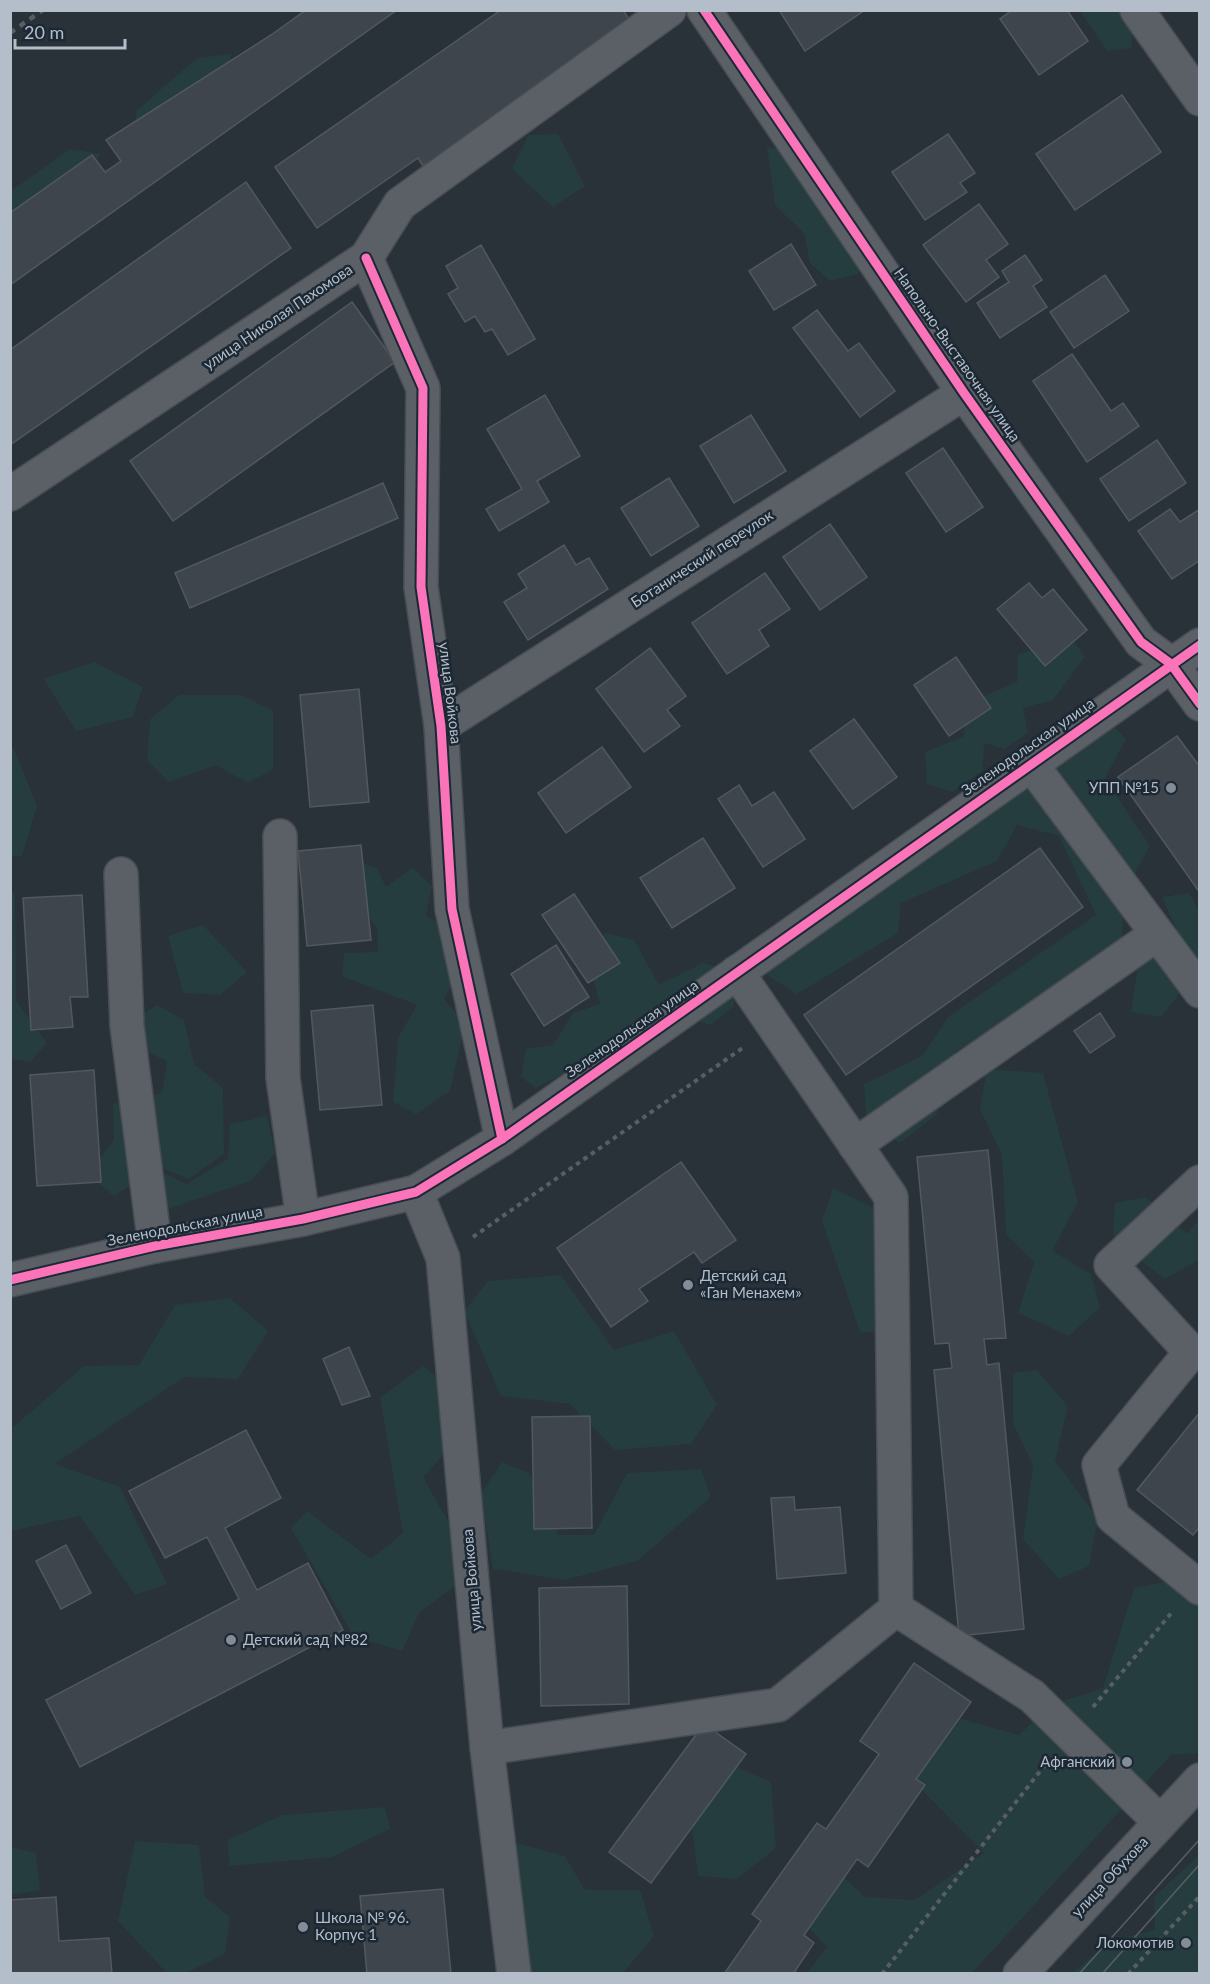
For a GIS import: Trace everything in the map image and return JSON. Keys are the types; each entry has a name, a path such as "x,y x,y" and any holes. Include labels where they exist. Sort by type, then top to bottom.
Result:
{"street":[{"name":"улица Николая Пахомова","path":"10,494 366,258 400,204 669,10"},
{"path":"1137,10 1200,99"},
{"name":"Напольно-Выставочная улица","path":"705,11 964,393 1141,642 1171,664 1200,704"},
{"name":"улица Войкова","path":"366,258 423,388 421,587 441,726 452,909 502,1139"},
{"name":"Ботанический переулок","path":"441,726 964,393"},
{"name":"Зеленодольская улица","path":"13,1274 303,1219 416,1192 502,1139 1200,645"},
{"path":"1031,764 1200,991"},
{"path":"280,836 283,1078 303,1219"},
{"path":"121,874 127,1026 155,1246"},
{"path":"855,1144 1157,934"},
{"path":"737,972 891,1197 896,1609"},
{"path":"1197,1586 1113,1517 1099,1464 1191,1352 1111,1265 1200,1182"},
{"name":"улица Войкова","path":"416,1192 443,1258 488,1748 514,1974"},
{"path":"896,1609 1032,1696 1160,1822"},
{"path":"488,1748 778,1705 896,1609"},
{"name":"улица Обухова","path":"1020,1974 1200,1780"}],"path":[{"path":"443,1258 774,1026"},
{"path":"882,1974 1070,1734 1197,1586"},
{"path":"1128,1974 1200,1896"}],"green space":[{"path":"1080,11 1135,11 1131,48 1107,51"},
{"path":"231,54 226,84 136,138 136,111 197,58"},
{"path":"558,134 585,186 553,207 512,169 528,135"},
{"path":"767,147 796,151 821,193 824,219 843,220 866,250 858,274 830,281 810,263 804,233 775,205"},
{"path":"70,149 100,154 89,176 11,230 11,191"},
{"path":"1072,639 1085,657 1053,700 1023,708 1028,733 1004,749 984,743 983,770 953,792 927,784 925,752 964,736 966,704 1017,682 1018,654"},
{"path":"94,662 143,687 133,717 76,731 44,679"},
{"path":"179,695 241,695 273,711 273,769 248,783 216,765 169,782 147,760 150,719"},
{"path":"1111,723 1126,739 1105,778 1150,846 1124,893 1120,982 1034,1001 1017,1026 955,1051 937,1114 900,1143 867,1125 864,1084 922,1056 949,1016 1096,915 1059,836 1017,825 997,861 901,903 898,933 797,994 762,972"},
{"path":"11,749 14,749 37,806 22,856 11,856"},
{"path":"357,862 377,868 386,887 412,868 432,886 426,915 448,931 456,977 444,999 465,1024 450,1091 416,1114 393,1102 398,1038 417,1005 342,976 344,953 378,952 377,928 348,887"},
{"path":"10,889 15,895 16,1001 47,1043 30,1062 11,1059"},
{"path":"1189,893 1199,911 1199,980 1194,975 1161,1017 1131,1012 1138,964 1176,928 1162,897"},
{"path":"203,925 247,972 220,995 183,993 168,936"},
{"path":"606,933 634,940 659,985 703,963 731,971 734,1006 711,1025 673,1014 597,1084 565,1073 536,1088 521,1077 526,1049 553,1045 573,1013 600,1004 586,953"},
{"path":"157,1005 184,1020 194,1064 223,1088 224,1154 189,1179 159,1167 114,1196 88,1175 114,1140 113,1104 162,1093 167,1061 138,1048 136,1018"},
{"path":"987,1069 1043,1073 1078,1202 1052,1251 1091,1274 1100,1307 1069,1336 1018,1313 1034,1262 1006,1234 1002,1155 980,1109"},
{"path":"267,1116 275,1153 251,1181 162,1211 162,1172 186,1184 228,1159 230,1124"},
{"path":"833,1188 880,1211 886,1332 860,1332 822,1221"},
{"path":"1145,1197 1187,1234 1199,1220 1199,1260 1165,1279 1113,1240 1115,1203"},
{"path":"561,1275 614,1350 674,1331 717,1405 691,1444 615,1450 570,1404 501,1396 464,1311 488,1281"},
{"path":"230,1298 268,1331 238,1379 184,1377 55,1464 120,1487 167,1584 135,1595 80,1516 11,1531 11,1429 84,1366 139,1365 175,1305"},
{"path":"423,1366 453,1390 456,1441 423,1477 454,1532 457,1584 419,1613 402,1651 354,1637 291,1528 307,1511 371,1559 403,1533 380,1398"},
{"path":"1037,1370 1068,1406 1055,1461 1098,1518 1089,1566 1059,1579 1023,1539 1033,1466 1013,1423 1013,1373"},
{"path":"502,1462 529,1473 558,1535 594,1535 627,1473 701,1469 711,1497 637,1561 565,1580 493,1569 481,1493"},
{"path":"1199,1575 1199,1753 1171,1755 972,1973 807,1973 827,1947 793,1911 833,1867 865,1897 915,1900 984,1853 903,1771 950,1716 1019,1735 1050,1705 1103,1688 1134,1588"},
{"path":"729,1764 771,1782 776,1848 737,1879 698,1876 688,1794"},
{"path":"385,1807 390,1829 332,1857 229,1866 228,1840 282,1815"},
{"path":"135,1841 199,1845 205,1897 230,1917 225,1954 186,1973 167,1973 118,1921"},
{"path":"516,1843 565,1856 585,1890 640,1890 654,1936 623,1973 527,1973 495,1878"},
{"path":"11,1847 36,1853 40,1890 11,1895"},
{"path":"1199,1855 1199,1973 1073,1973 1110,1941 1155,1930 1154,1897"}],"building":[{"path":"306,10 397,10 10,285 10,213 92,155 105,172 121,161 106,140 271,35"},
{"path":"501,10 623,10 630,21 423,166 418,158 317,228 275,167"},
{"path":"779,10 865,10 805,51"},
{"path":"1012,10 1067,10 1088,41 1039,75 1000,19"},
{"path":"1122,95 1161,152 1075,210 1036,154"},
{"path":"948,134 975,173 960,183 967,192 925,220 892,172"},
{"path":"246,182 291,248 10,445 10,350"},
{"path":"979,204 1008,244 986,260 999,277 966,302 923,245"},
{"path":"791,244 816,285 774,310 749,271"},
{"path":"481,245 535,339 508,355 492,329 485,332 475,316 465,322 448,294 458,288 446,266"},
{"path":"1025,255 1042,280 1033,286 1047,307 1000,338 977,303 1009,282 1002,271"},
{"path":"1105,275 1129,311 1074,348 1050,312"},
{"path":"352,302 395,362 173,521 130,461"},
{"path":"817,310 848,351 859,343 895,391 860,417 793,328"},
{"path":"1072,354 1111,411 1123,403 1139,426 1087,462 1033,381"},
{"path":"545,395 580,456 537,481 549,502 499,531 486,509 522,489 487,429"},
{"path":"751,415 786,471 734,503 700,446"},
{"path":"1157,440 1186,483 1129,521 1100,479"},
{"path":"943,448 983,507 946,532 906,473"},
{"path":"669,478 699,526 651,556 621,508"},
{"path":"383,483 398,518 190,608 175,573"},
{"path":"1170,509 1180,522 1200,509 1200,560 1172,579 1138,531"},
{"path":"830,524 867,577 820,610 783,557"},
{"path":"564,545 576,565 589,558 608,589 528,640 504,602 527,588 518,574"},
{"path":"765,573 790,609 759,630 769,646 727,674 692,623"},
{"path":"1029,583 1042,598 1053,589 1087,630 1045,666 997,609"},
{"path":"650,648 686,696 667,710 680,726 644,752 596,689"},
{"path":"956,657 991,708 949,736 914,685"},
{"path":"359,689 369,802 310,807 300,695"},
{"path":"854,719 897,777 853,809 810,751"},
{"path":"1177,736 1200,767 1200,893 1118,777"},
{"path":"602,747 631,787 566,833 538,793"},
{"path":"739,785 752,806 774,792 805,839 763,867 718,799"},
{"path":"703,838 735,888 672,928 640,878"},
{"path":"361,845 371,940 307,946 298,851"},
{"path":"1040,848 1083,907 846,1075 804,1015"},
{"path":"574,894 620,963 588,983 542,915"},
{"path":"82,895 88,997 70,997 73,1027 31,1030 23,898"},
{"path":"556,945 589,997 544,1026 511,974"},
{"path":"373,1005 382,1105 320,1110 311,1011"},
{"path":"1100,1013 1115,1036 1090,1053 1074,1031"},
{"path":"94,1070 101,1182 37,1186 30,1075"},
{"path":"988,1150 1006,1338 984,1339 987,1365 999,1363 1024,1629 959,1636 934,1370 952,1368 949,1343 935,1344 917,1157"},
{"path":"681,1162 736,1240 702,1263 694,1252 639,1289 648,1301 611,1327 557,1248"},
{"path":"349,1347 370,1396 342,1405 323,1359"},
{"path":"1200,1412 1200,1527 1193,1535 1137,1490"},
{"path":"590,1416 592,1528 534,1529 532,1417"},
{"path":"246,1430 281,1498 225,1528 257,1590 308,1563 343,1630 80,1767 46,1700 239,1599 207,1537 165,1558 129,1491"},
{"path":"794,1497 795,1510 840,1507 846,1573 777,1579 771,1498"},
{"path":"66,1545 91,1593 61,1609 36,1561"},
{"path":"627,1586 629,1704 541,1706 539,1588"},
{"path":"914,1663 971,1702 916,1779 925,1785 868,1867 857,1859 804,1935 814,1943 793,1974 724,1974 761,1921 752,1914 817,1823 826,1829 879,1754 860,1741"},
{"path":"704,1724 746,1754 651,1883 609,1852"},
{"path":"443,1889 451,1974 367,1974 360,1896"},
{"path":"56,1897 59,1941 109,1938 112,1974 10,1974 10,1900"}],"tram line":[{"path":"1079,1974 1200,1839"},
{"path":"1102,1974 1200,1864"}],"railway":[{"path":"10,33 43,10"}],"cycle path":[{"path":"704,10 964,393 1141,642 1171,664 1200,704"},
{"path":"366,258 423,388 421,587 441,726 452,909 502,1139"},
{"path":"10,1280 155,1246 303,1219 416,1192 502,1139 1200,645"}],"place":[{"name":"УПП №15","path":"1171,788"},
{"name":"Детский сад «Ган Менахем»","path":"688,1285"},
{"name":"Детский сад №82","path":"231,1640"},
{"name":"Афганский","path":"1127,1762"},
{"name":"Школа № 96. Корпус 1","path":"303,1927"},
{"name":"Локомотив","path":"1186,1943"}]}
